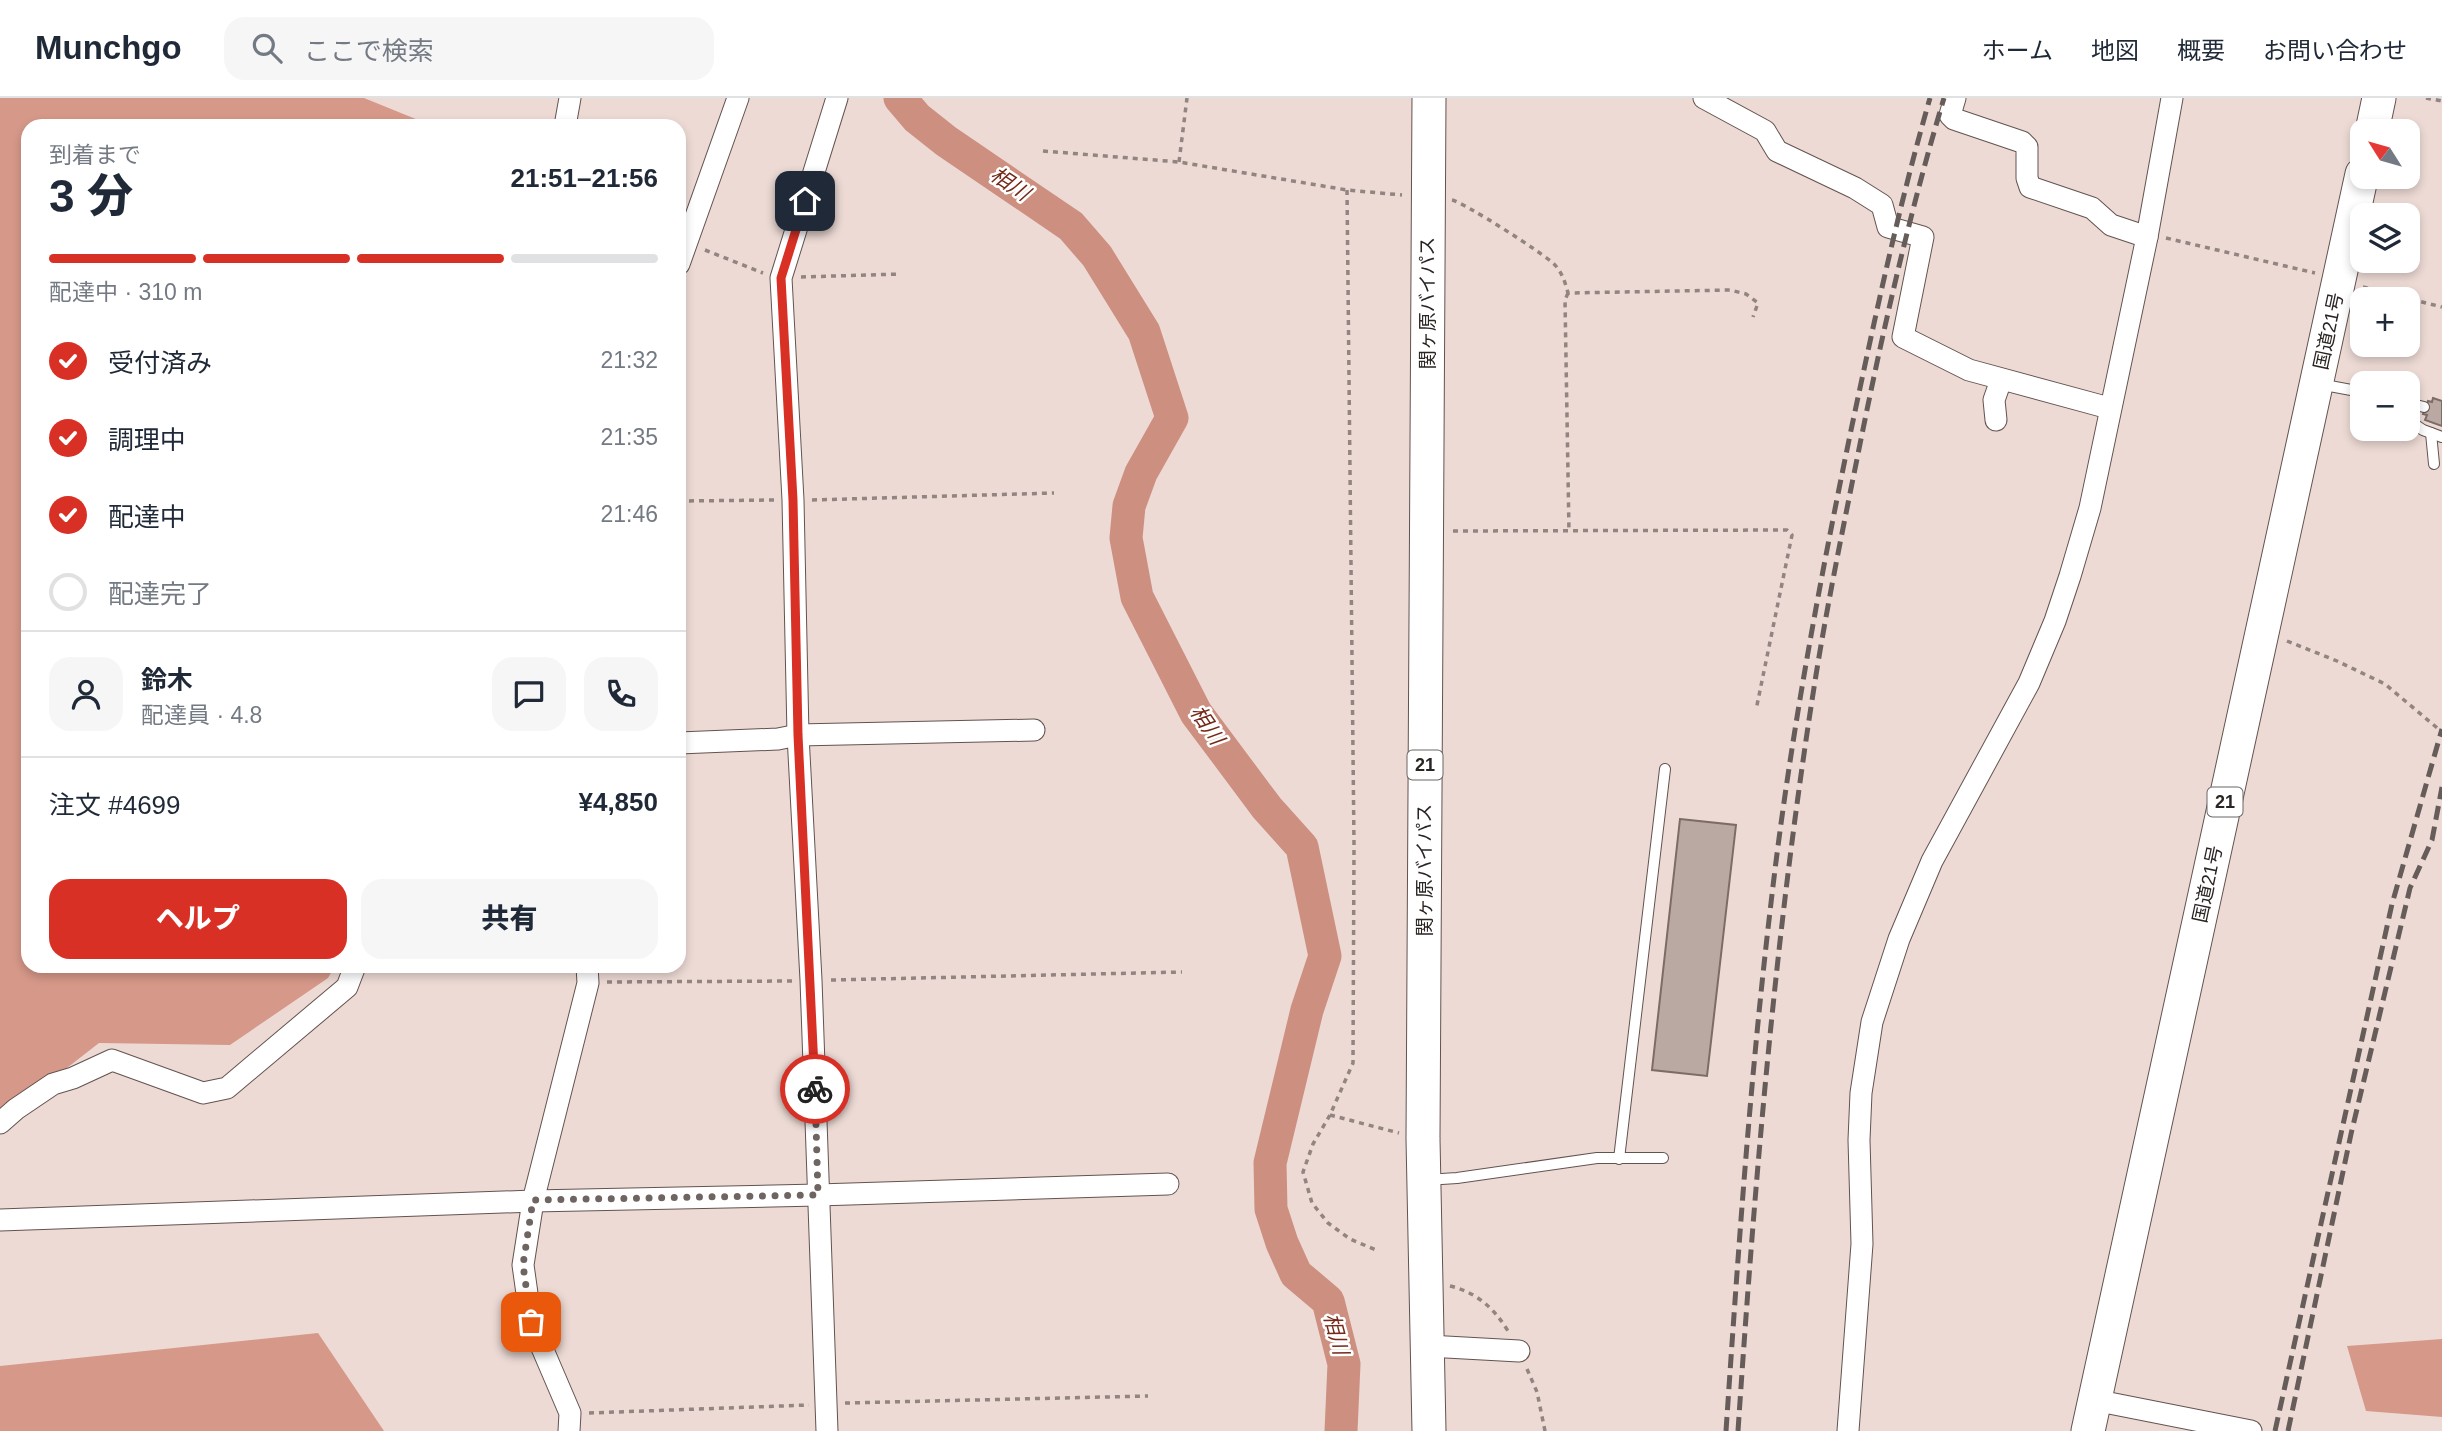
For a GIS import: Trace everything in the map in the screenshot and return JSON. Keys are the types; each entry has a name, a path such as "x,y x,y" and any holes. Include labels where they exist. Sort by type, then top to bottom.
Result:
{"highway":[{"name":"関ヶ原バイパス","path":"1429,98 1423,1139 1429,1431"},
{"path":"2375,119 2379,98"},
{"name":"国道21号","path":"2091,1415 2359,189"}],"street":[{"path":"566,119 570,98"},
{"path":"686,244 738,98"},
{"path":"827,1431 811,980 798,735 793,500 781,278 837,98"},
{"path":"1704,98 1765,131 1777,150 1855,188 1882,205 1888,227 1923,237 1903,337 1969,370 2109,408"},
{"path":"1955,98 1950,115 1954,119 2022,142 2027,147 2027,178 2030,187 2092,208 2111,225 2147,235"},
{"path":"1848,1431 1861,1250 1858,1140 1861,1093 1872,1022 1899,939 1932,861 2029,683 2056,621 2090,508 2147,235 2172,98"},
{"path":"1996,420 1994,400 2001,380"},
{"path":"686,743 778,739 798,735 1034,730"},
{"path":"0,1123 53,1084 112,1060 203,1093 227,1088 347,987 352,973"},
{"path":"569,1422 531,1322 523,1265 533,1200 587,974"},
{"path":"0,1220 533,1200 818,1195 1168,1184"},
{"path":"1428,1346 1519,1350"},
{"path":"2091,1415 2251,1431"}],"lane":[{"path":"2316,384 2350,390"},
{"path":"2420,406 2424,407"},
{"path":"2420,426 2436,435 2434,464"},
{"path":"1619,1159 1665,769"},
{"path":"1424,1180 1457,1178 1597,1158 1663,1158"}],"path":[{"path":"1179,162 1187,98"},
{"path":"2426,98 2442,102"},
{"path":"1043,150 1179,162 1347,190 1460,201 1540,253 1559,271 1568,293 1565,300 1565,352 1569,532"},
{"path":"1347,190 1354,845 1353,1063 1330,1115 1313,1144 1303,1172 1312,1203 1328,1223 1350,1239 1376,1250"},
{"path":"2147,235 2442,307"},
{"path":"1568,293 1730,290 1746,294 1758,303 1754,317"},
{"path":"686,501 1054,493"},
{"path":"1426,530 1787,530 1792,535 1756,710"},
{"path":"2262,633 2304,647 2385,684 2442,732"},
{"path":"587,974 811,980 1182,972"},
{"path":"1330,1115 1423,1139"},
{"path":"1448,1286 1467,1290 1493,1311 1519,1350 1537,1392 1545,1431"},
{"path":"569,1422 826,1404 1148,1395"}],"shaded area":[{"path":"0,98 364,98 416,119 21,119 21,973 331,973 328,978 230,1045 99,1043 0,1120"},
{"path":"318,1333 384,1431 0,1431 0,1366"},
{"path":"2442,1339 2442,1417 2366,1411 2347,1346"}],"building":[{"path":"2433,398 2442,401 2442,426 2425,420 2427,415 2423,414 2428,401 2432,402"},
{"path":"1680,819 1736,825 1707,1076 1652,1070"}],"waterway":[{"name":"相川","path":"900,98 917,118 946,141 1071,226 1097,256 1144,332 1172,418 1141,473 1129,506 1126,538 1137,597 1196,713 1267,808 1302,847 1325,956 1307,1010 1270,1163 1271,1209 1296,1274 1328,1301 1344,1364 1341,1431"}],"railway":[{"path":"1726,1431 1757,1035 1786,785 1850,435 1877,308 1930,98"},
{"path":"1738,1431 1768,1052 1789,863 1816,675 1867,409 1908,230 1944,98"},
{"path":"2275,1431 2392,904 2442,729"},
{"path":"2288,1431 2351,1134 2410,888 2432,840 2442,787"}],"way so far":[{"path":"531,1322 523,1265 533,1200 818,1195 815,1089"}],"route":[{"path":"805,201 781,278 793,500 798,735 815,1089"}]}
